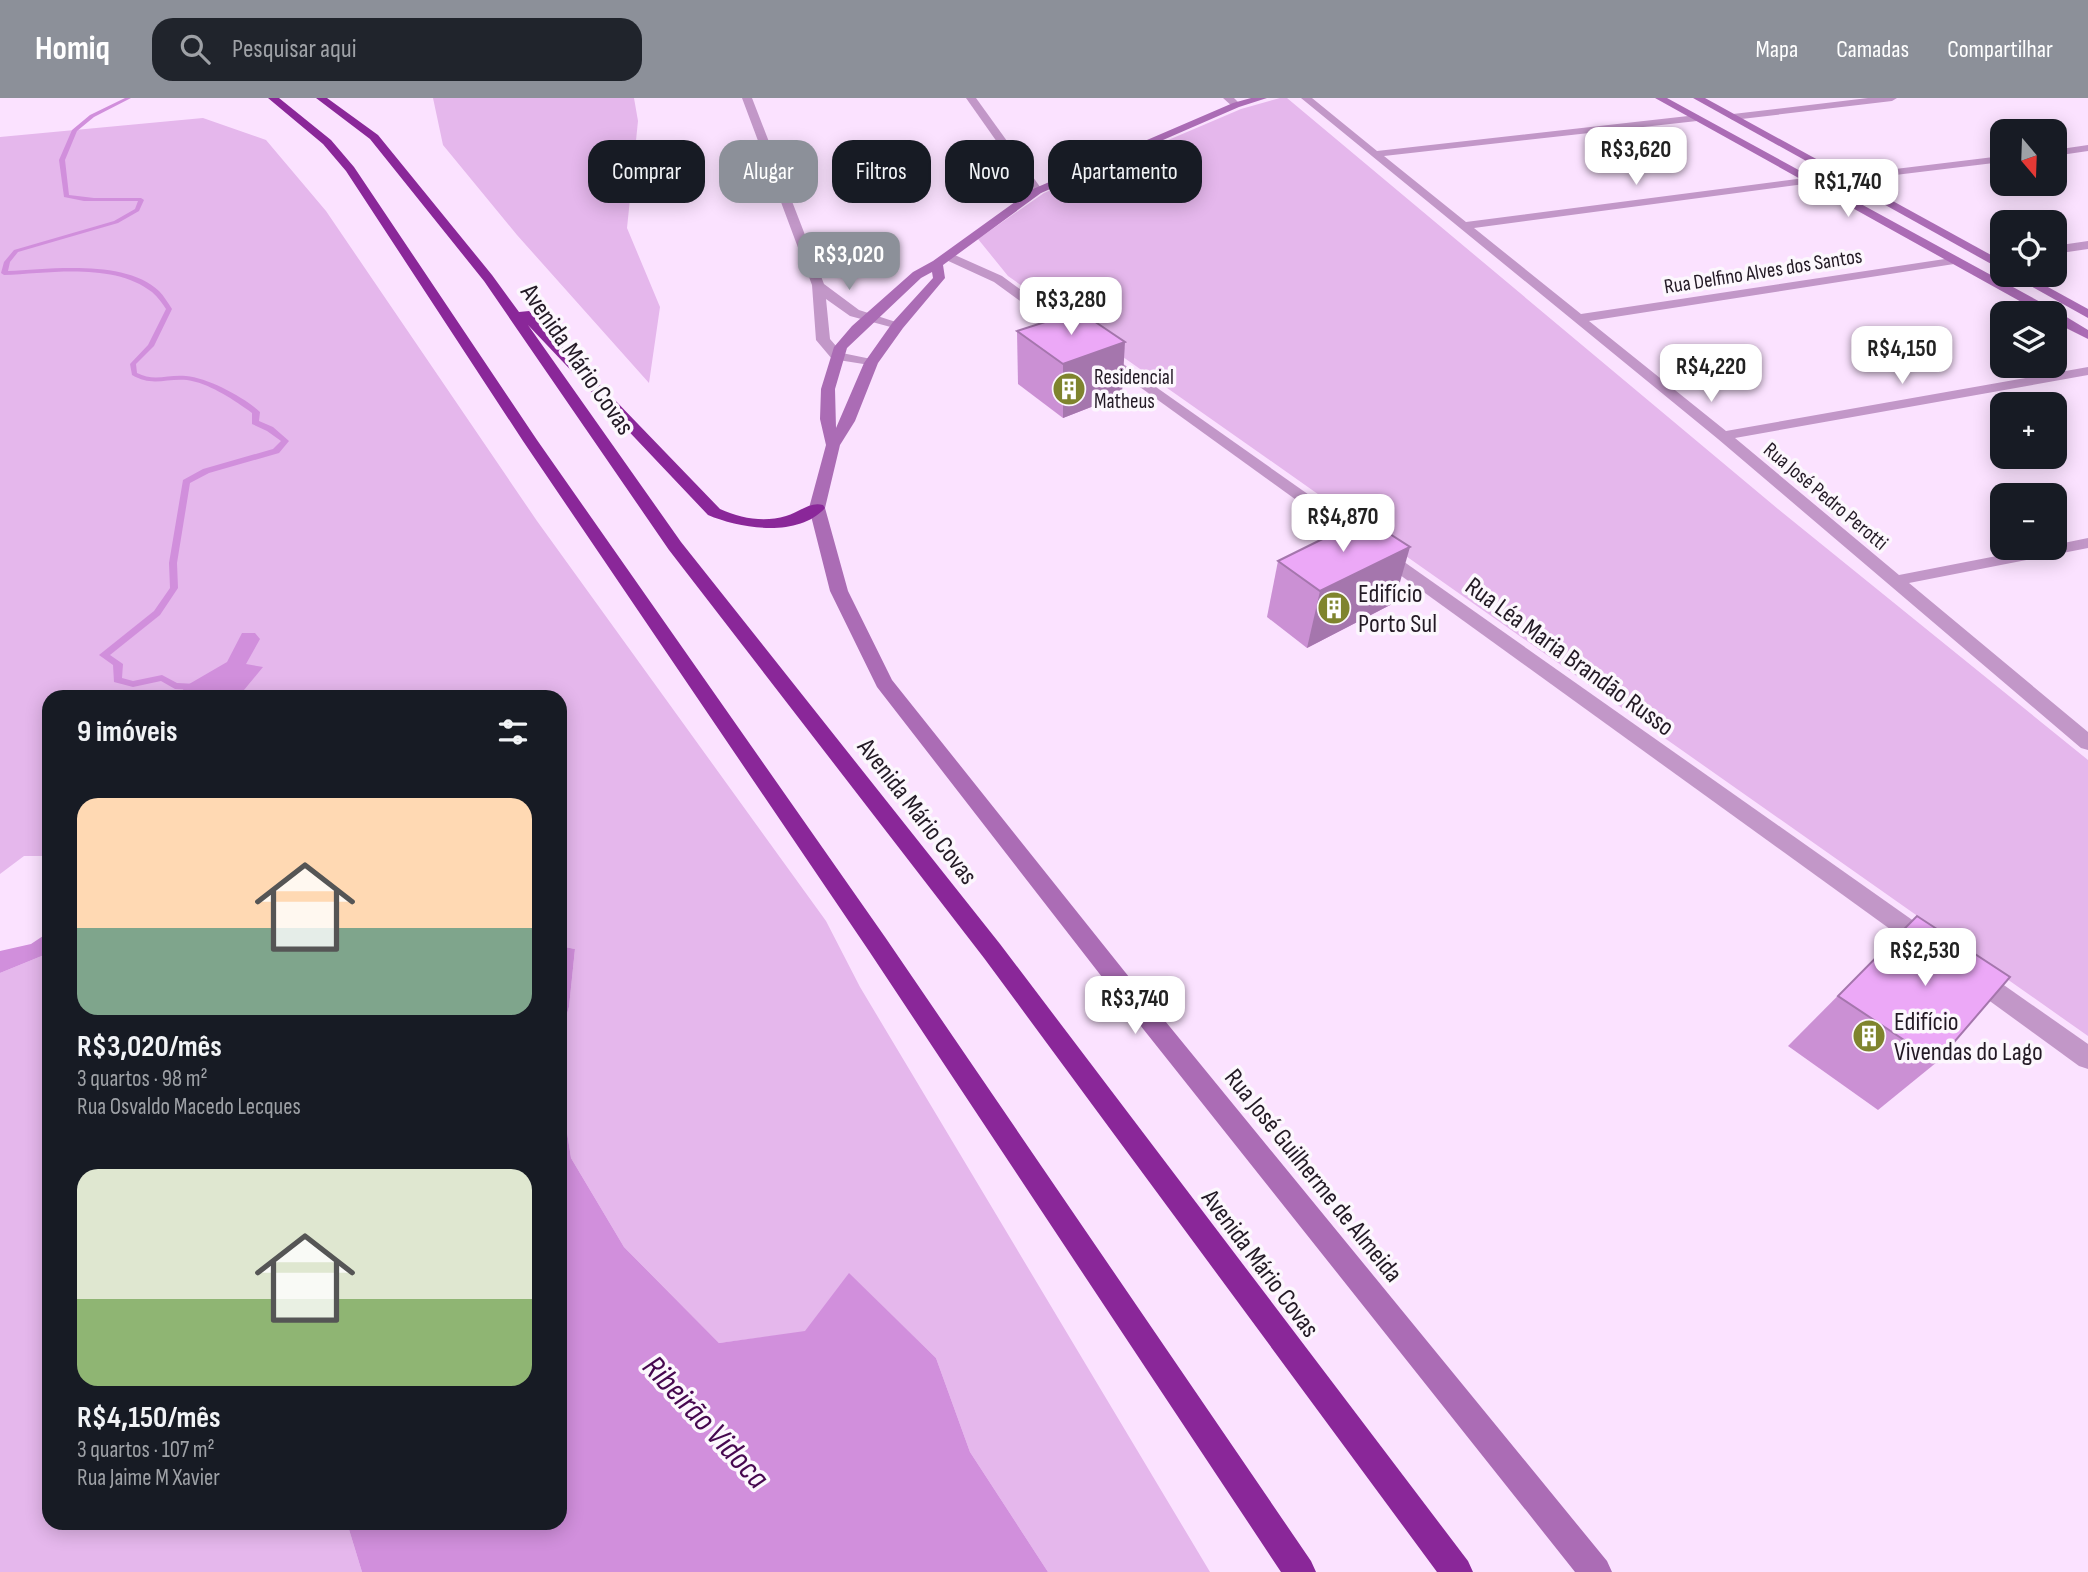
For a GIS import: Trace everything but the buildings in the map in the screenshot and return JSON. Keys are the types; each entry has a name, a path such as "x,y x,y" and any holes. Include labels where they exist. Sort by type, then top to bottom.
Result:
{"highway":[{"path":"274,98 327,142 351,169 530,441 877,944 1300,1572"},
{"name":"Avenida Mário Covas","path":"321,98 374,137 488,278 675,547 992,951 1457,1572"},
{"path":"488,278 714,512 740,523 774,524 797,519 817,509"}],"street":[{"path":"747,98 818,285 823,340 837,356 871,363"},
{"path":"971,98 1037,191"},
{"name":"Rua José Guilherme de Almeida","path":"833,445 827,419 828,389 841,347 868,318 917,275 1037,191 1232,101 1262,98"},
{"name":"Rua José Pedro Perotti","path":"1306,98 1723,436 2088,743"},
{"path":"1660,98 2028,301"},
{"path":"1698,98 1990,256"},
{"path":"1733,117 1892,98"},
{"path":"1375,154 1698,118"},
{"path":"2067,151 2088,149"},
{"path":"1763,154 1795,150"},
{"path":"1846,178 1990,160"},
{"path":"1464,226 1812,180"},
{"path":"2067,248 2088,245"},
{"name":"Rua José Guilherme de Almeida","path":"942,260 939,278 898,324 871,363 848,421 833,445 817,509 839,591 884,683 1117,979 1596,1572"},
{"name":"Rua Léa Maria Brandão Russo","path":"942,260 998,279 2088,1058"},
{"name":"Rua Delfino Alves dos Santos","path":"1577,319 1954,260"},
{"path":"818,285 839,306 868,318 898,324"},
{"path":"2039,287 2088,314"},
{"path":"2067,323 2088,335"},
{"path":"1723,436 2088,372"},
{"path":"1895,581 2088,542"}],"shaded area":[{"path":"433,98 634,98 638,121 636,140 588,140 588,203 630,203 627,228 660,307 649,383 517,235 443,145"},
{"path":"1287,98 1778,509 2088,760 2088,1036 1008,276 978,239 1048,191 1048,203 1202,203 1202,140 1168,140 1241,109"},
{"path":"203,118 266,140 326,211 537,521 826,921 860,987 1210,1572 1048,1572 970,1452 936,1358 849,1274 805,1332 719,1343 624,1247 571,1158 567,1132 567,1014 575,949 567,947 567,690 42,690 42,856 24,856 0,874 0,137"},
{"path":"42,956 42,1530 349,1530 362,1572 0,1572 0,973"}],"water":[{"path":"242,633 255,633 260,639 246,664 263,667 244,690 183,690 184,687 227,662"},
{"path":"42,937 42,956 0,973 0,951 31,944"},
{"path":"567,947 575,949 567,1014"},
{"path":"567,1132 571,1158 624,1247 719,1343 805,1331 849,1273 936,1358 970,1452 1048,1572 362,1572 349,1530 567,1530"}],"waterway":[{"name":"Ribeirão Vidoca","path":"129,98 92,116 75,130 62,160 66,196 141,200 137,210 116,222 16,251 7,262 4,273 95,271 118,274 139,281 156,292 169,309 151,346 133,364 134,374 153,380 188,378 213,387 251,408 256,412 255,422 270,429 285,441 276,451 206,471 186,482 173,563 174,588 157,613 104,655 118,664 117,680 133,684 162,678 175,686 216,690"}],"place":[{"name":"Residencial Matheus","path":"1069,389"},
{"name":"Edifício Porto Sul","path":"1334,608"},
{"name":"Edifício Vivendas do Lago","path":"1869,1036"}]}
